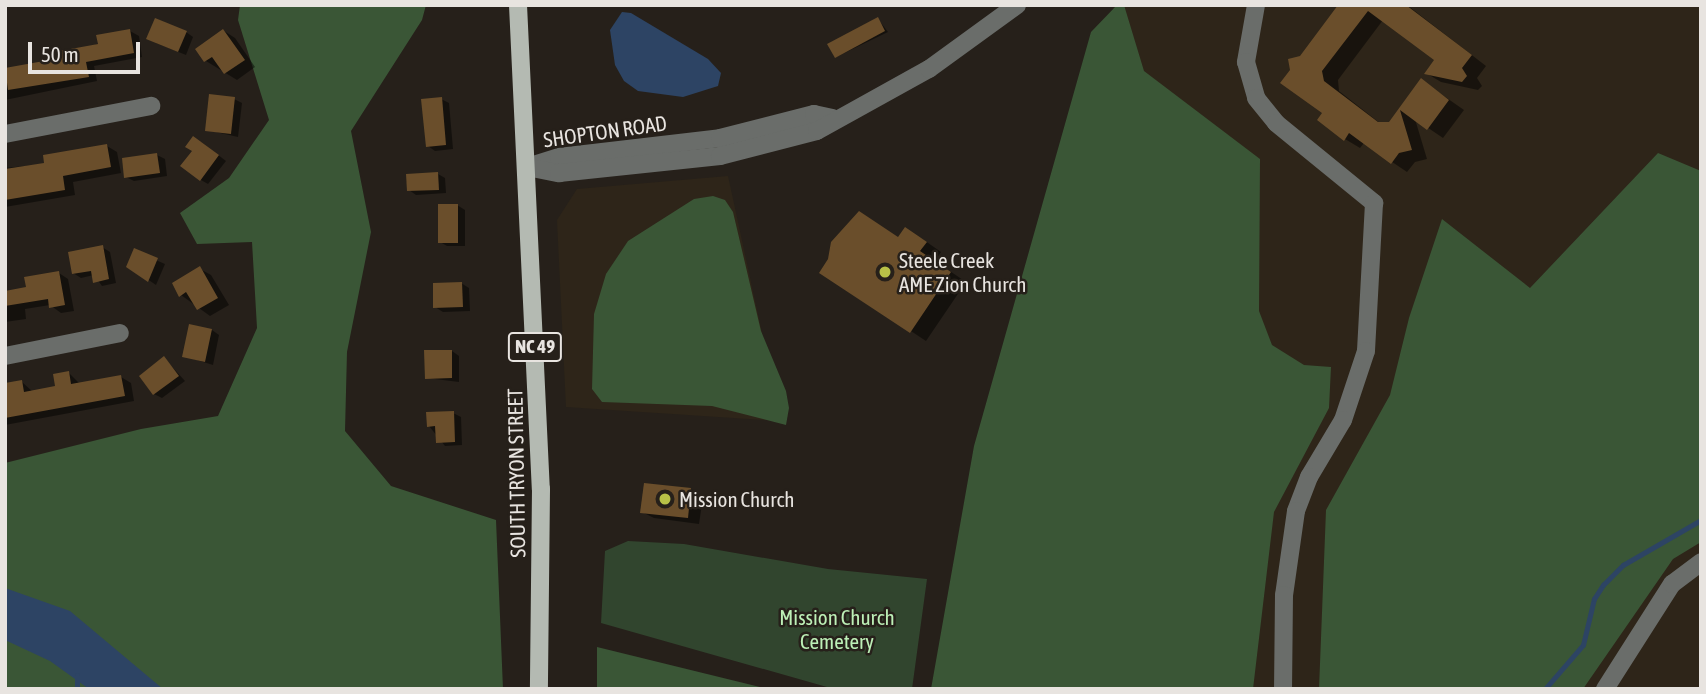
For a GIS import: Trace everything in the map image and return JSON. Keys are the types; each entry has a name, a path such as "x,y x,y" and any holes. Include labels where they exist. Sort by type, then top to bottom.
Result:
{"main road":[{"name":"SOUTH TRYON STREET","path":"518,5 541,489 539,689"}],"street":[{"name":"SHOPTON ROAD","path":"527,167 559,173 720,156 817,131 833,118 929,69 1017,5"},
{"path":"1256,5 1246,62 1256,98 1276,123 1374,203 1366,351 1343,420 1309,477 1296,510 1284,594 1283,689"},
{"path":"5,134 151,106"},
{"path":"5,356 120,333"},
{"path":"1605,689 1672,584 1701,562"}],"shaded area":[{"path":"1114,5 1701,5 1701,689 971,689"},
{"path":"728,176 781,421 566,407 557,220 577,189"}],"green space":[{"path":"240,5 426,5 422,20 351,131 371,232 347,352 345,431 391,486 496,520 503,689 5,689 5,463 141,429 218,416 257,328 252,242 197,244 180,213 229,178 269,120 238,20"},
{"path":"1117,5 1124,5 1144,71 1260,159 1259,311 1272,345 1304,365 1331,367 1329,408 1274,512 1253,689 931,689 974,446 1091,32"},
{"path":"1658,153 1701,171 1701,542 1673,559 1583,689 1319,689 1326,510 1390,395 1409,318 1442,219 1530,288"},
{"path":"713,196 725,200 733,212 761,331 786,391 789,408 786,425 712,406 602,402 592,389 594,314 606,274 628,241 694,199"},
{"name":"Mission Church Cemetery","path":"628,541 684,544 828,569 927,579 912,689 834,689 601,623 605,551"},
{"path":"597,647 768,689 597,689"}],"water":[{"path":"622,12 631,13 708,59 721,73 718,86 683,97 638,91 624,81 615,65 610,30"},
{"path":"5,588 70,611 163,689 89,689 50,661 5,640"}],"building":[{"path":"1338,5 1406,5 1472,55 1462,68 1467,76 1462,82 1424,74 1434,60 1368,11 1322,71 1324,81 1378,122 1389,122 1421,78 1449,100 1427,130 1400,110 1412,150 1399,153 1391,164 1349,133 1344,141 1317,120 1322,113 1280,83 1290,70 1288,59 1300,56"},
{"path":"878,17 885,31 835,58 827,44"},
{"path":"155,18 187,31 178,52 146,39"},
{"path":"130,29 134,53 86,62 89,77 8,90 5,68 55,59 54,52 98,44 96,35"},
{"path":"223,29 245,60 224,74 212,57 204,62 195,49"},
{"path":"209,94 235,97 231,134 205,131"},
{"path":"442,97 446,145 426,147 421,99"},
{"path":"193,136 219,155 200,181 180,166 192,151 185,147"},
{"path":"107,144 111,167 63,176 65,190 5,200 5,169 44,163 43,155"},
{"path":"157,153 160,173 124,178 122,158"},
{"path":"438,172 439,190 407,191 406,174"},
{"path":"438,204 458,204 458,243 438,243"},
{"name":"Steele Creek AME Zion Church","path":"859,211 898,237 905,227 927,242 920,251 951,272 910,333 819,273 828,259 831,242"},
{"path":"103,245 109,279 93,283 91,271 72,274 68,252"},
{"path":"134,248 158,258 148,282 126,267"},
{"path":"200,266 218,298 197,310 186,292 179,297 172,283"},
{"path":"59,271 65,305 49,308 48,299 5,306 5,291 26,287 24,277"},
{"path":"462,282 463,307 433,308 433,283"},
{"path":"189,324 212,329 205,362 182,357"},
{"path":"424,350 452,350 452,378 425,379"},
{"path":"164,356 179,376 153,395 139,376"},
{"path":"69,371 71,384 121,375 125,396 5,418 5,383 22,380 24,392 55,386 53,374"},
{"path":"454,411 455,442 436,443 435,426 427,427 426,412"},
{"path":"644,483 691,488 688,518 640,513"}],"waterway":[{"path":"1545,689 1583,645 1594,599 1603,585 1623,565 1701,520"},
{"path":"77,676 77,689"}],"place":[{"name":"Steele Creek AME Zion Church","path":"885,272"},
{"name":"Mission Church","path":"665,499"}]}
